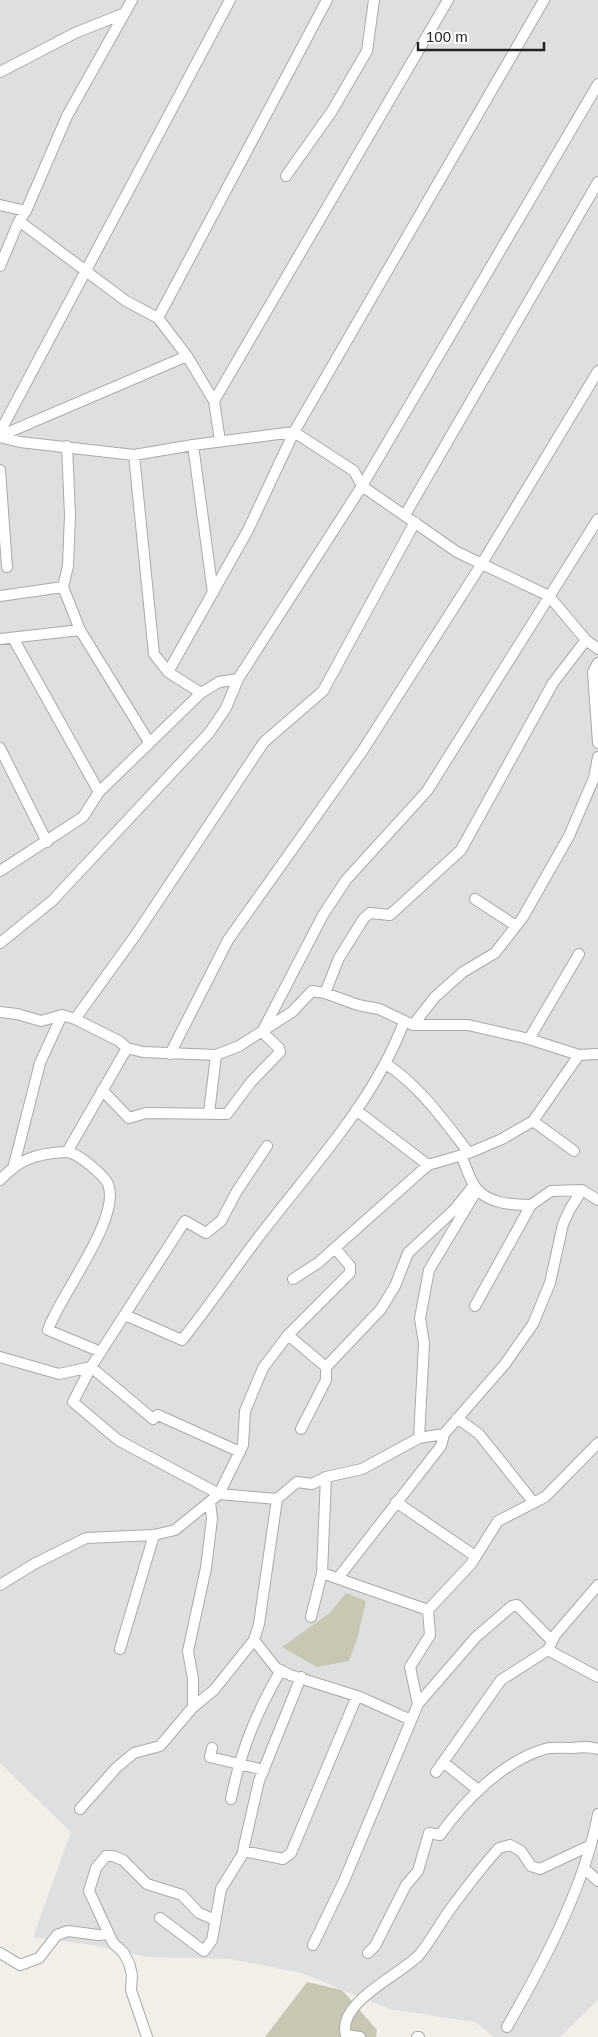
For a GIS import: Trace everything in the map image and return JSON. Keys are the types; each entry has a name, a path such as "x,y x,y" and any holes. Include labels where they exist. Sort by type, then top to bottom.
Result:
{"street":[{"path":"0,266 67,116 131,0"},
{"path":"0,435 230,0"},
{"path":"158,318 326,0"},
{"path":"286,176 332,111 367,50 374,0"},
{"path":"214,401 448,0"},
{"path":"168,672 248,530 294,432 544,0"},
{"path":"0,72 75,33 125,13"},
{"path":"0,943 52,902 209,733 226,708 238,679 362,486 598,84"},
{"path":"405,515 598,182"},
{"path":"0,205 26,211"},
{"path":"19,221 126,301 158,318 187,356 214,401 220,441"},
{"path":"0,435 187,356"},
{"path":"170,1054 228,940 363,750 481,566 598,371"},
{"path":"0,435 20,442 134,455 220,441 294,432 354,471 362,486 457,552 481,566 549,596 586,640 598,649"},
{"path":"193,445 214,593"},
{"path":"67,446 70,515 68,566 63,586 80,630 149,742"},
{"path":"134,455 154,654 168,672 201,693"},
{"path":"0,470 7,567"},
{"path":"262,1032 323,915 346,880 426,791 598,519"},
{"path":"75,1019 135,936 264,742 323,691 415,522"},
{"path":"0,596 63,586"},
{"path":"0,639 80,630"},
{"path":"13,638 99,792"},
{"path":"326,993 339,958 364,918 370,913 390,915 461,850 552,683 586,640"},
{"path":"598,664 593,672 598,743"},
{"path":"0,871 83,817 99,792 201,693 219,682 238,679"},
{"path":"0,748 47,842"},
{"path":"125,1315 182,1340 264,1230 309,1175 356,1110 409,1024 463,972 495,954 523,917 569,836 594,778 598,757"},
{"path":"475,899 516,926"},
{"path":"529,1039 579,954"},
{"path":"0,1012 17,1014 42,1021 62,1016 75,1019 119,1041 127,1048 170,1054 216,1055 239,1046 262,1032 292,1012 312,991 326,993 358,1005 379,1009 409,1024 468,1025 529,1039 578,1055 598,1054"},
{"path":"14,1165 40,1063 62,1016"},
{"path":"102,1090 129,1118 146,1113 227,1114 251,1082 280,1052 279,1048 262,1032"},
{"path":"67,1152 127,1048"},
{"path":"209,1113 216,1055"},
{"path":"293,1279 318,1263 336,1248 428,1165 465,1154 502,1139 533,1121 578,1055"},
{"path":"386,1064 400,1074 428,1101 465,1154 475,1188 494,1200 511,1206 531,1204 551,1192 582,1190 598,1200"},
{"path":"356,1110 428,1165"},
{"path":"533,1121 574,1151"},
{"path":"267,1146 237,1191 220,1221 206,1233 185,1221 101,1352 73,1402 118,1440 218,1494 277,1499"},
{"path":"0,1180 14,1165 40,1154 67,1152 79,1157 99,1172 108,1185 109,1206 93,1247 48,1330 101,1352"},
{"path":"301,1430 326,1380 326,1367 381,1310 395,1286 408,1253 475,1188"},
{"path":"419,1438 424,1344 420,1318 430,1270 475,1188"},
{"path":"338,1578 441,1446 444,1434 505,1364 532,1324 550,1283 563,1224 582,1190"},
{"path":"475,1306 531,1204"},
{"path":"0,1585 34,1564 86,1538 154,1535 175,1530 218,1494 243,1445 244,1411 263,1368 288,1335 350,1273 350,1266 336,1248"},
{"path":"288,1335 326,1367"},
{"path":"0,1357 59,1374 92,1367"},
{"path":"92,1367 153,1419 158,1415 240,1452"},
{"path":"457,1418 479,1434 534,1503"},
{"path":"80,1808 116,1768 134,1754 160,1746 193,1707 214,1690 254,1640 259,1624 277,1499 297,1482 312,1484 326,1478 362,1469 419,1438 444,1434"},
{"path":"418,1704 410,1667 430,1635 428,1610 475,1556 498,1521 545,1497 598,1443"},
{"path":"311,1617 322,1573 326,1478"},
{"path":"193,1707 193,1679 188,1651 206,1568 212,1519 210,1502"},
{"path":"396,1502 475,1556"},
{"path":"120,1649 154,1535"},
{"path":"322,1573 428,1610"},
{"path":"436,1772 501,1680 550,1645 598,1585"},
{"path":"313,1945 344,1882 418,1704 476,1637 512,1606 517,1605 527,1613 550,1645 598,1677"},
{"path":"254,1640 276,1668 357,1696 411,1720"},
{"path":"232,1799 238,1764 250,1728 281,1670"},
{"path":"160,1918 204,1951 212,1940 221,1889 243,1851 264,1770 301,1677"},
{"path":"243,1851 283,1859 291,1853 357,1696"},
{"path":"368,1953 376,1946 406,1885 418,1871 429,1833 440,1835 455,1813 478,1790 517,1763 546,1749 590,1747 598,1749"},
{"path":"212,1748 210,1756 264,1770"},
{"path":"443,1762 478,1790"},
{"path":"507,2027 533,1982 584,1868 598,1814"},
{"path":"360,2037 346,2035 344,2027 347,2015 370,1992 418,1955 450,1910 499,1848 510,1845 521,1851 531,1866 540,1869 591,1845"},
{"path":"147,2037 131,1990 132,1975 128,1963 123,1952 113,1943 108,1934 89,1891 96,1868 106,1856 123,1860 147,1884 182,1895 199,1913 215,1920"},
{"path":"584,1868 598,1881"},
{"path":"0,1953 20,1965 39,1958 56,1935 68,1930 98,1935 108,1934"}],"shaded area":[{"path":"0,0 598,0 598,2000 560,2037 494,2037 475,2022 389,2009 302,1973 230,1959 147,1957 93,1945 33,1937 71,1832 0,1763"},
{"path":"346,1593 366,1601 358,1636 349,1661 317,1667 282,1647 330,1613"},
{"path":"307,1982 342,1990 377,2030 376,2037 265,2037"}]}
